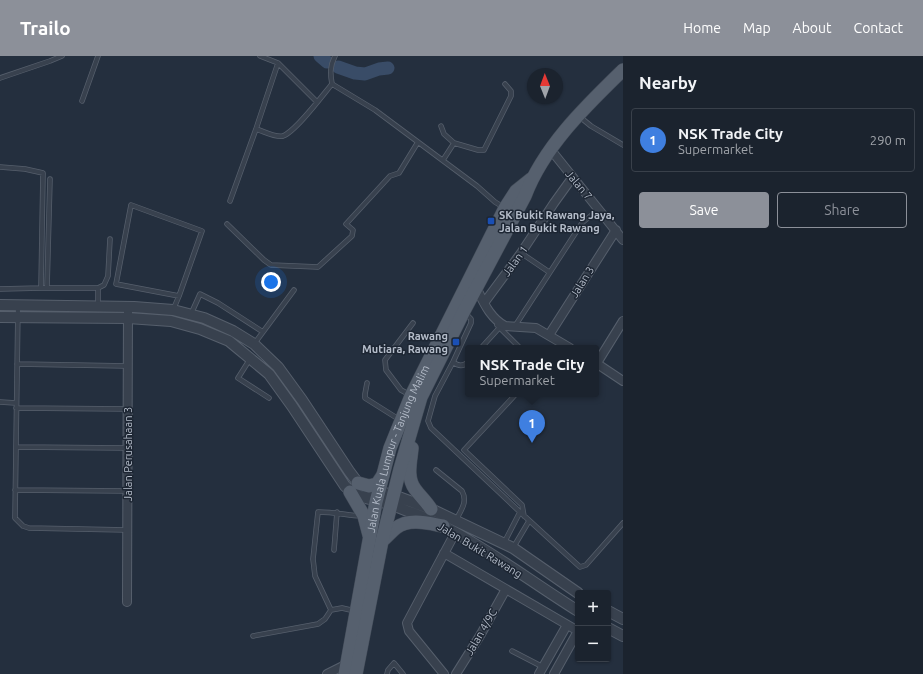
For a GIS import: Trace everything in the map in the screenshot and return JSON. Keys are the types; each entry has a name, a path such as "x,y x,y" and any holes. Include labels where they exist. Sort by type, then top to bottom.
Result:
{"main road":[{"name":"Jalan Kuala Lumpur - Tanjung Malim","path":"356,674 376,541 378,496 390,448 400,420 416,396 464,311 525,196 531,179 551,150 578,116 623,70"},
{"name":"Jalan Kuala Lumpur - Tanjung Malim","path":"346,668 356,611 376,541 392,500 416,396 505,208 516,191 531,179"},
{"path":"416,396 410,479 415,490 424,498 431,509"},
{"path":"384,473 377,484 354,487 366,523 376,541 407,522 421,522 442,526"}],"street":[{"name":"Jalan 7","path":"551,150 623,240"},
{"name":"Jalan 1","path":"484,303 521,253 572,178"},
{"name":"Jalan 3","path":"549,335 616,230"},
{"path":"479,293 487,309 502,325 536,328 565,345"},
{"path":"0,304 128,307 172,310 204,318 233,331 254,344 278,367 348,471 354,487 345,486 269,374 229,341 200,329 171,321 128,318 0,317"},
{"name":"Jalan Perusahaan 3","path":"127,602 128,307"},
{"path":"599,358 623,321"},
{"path":"599,365 623,381"},
{"path":"283,394 292,387"},
{"name":"Jalan Bukit Rawang","path":"354,487 369,489 378,496 431,509 456,520 509,546 575,591"},
{"name":"Jalan Bukit Rawang","path":"392,500 455,533 513,568 575,609"},
{"path":"444,674 407,626 408,620 455,533"},
{"path":"509,546 502,552 513,568"},
{"path":"444,553 575,629"},
{"name":"Jalan 4/9C","path":"456,674 481,634 506,589"},
{"path":"611,613 623,619"},
{"path":"541,670 567,625"},
{"path":"611,630 623,636"},
{"path":"554,674 575,636"},
{"path":"326,674 343,666 346,668"}],"lane":[{"path":"0,78 62,56"},
{"path":"82,101 98,56"},
{"path":"260,56 278,63 317,102"},
{"path":"256,129 278,136 283,136 298,124 332,84 330,72 331,63 335,56"},
{"path":"230,201 278,63"},
{"path":"332,84 375,110 477,186 495,202 505,208"},
{"path":"441,126 444,134 454,143 478,150 484,150 511,96 511,91 505,84"},
{"path":"578,116 591,126 623,144"},
{"path":"227,224 271,265 318,267 352,236 353,230 346,224 390,176 399,173 418,142"},
{"path":"443,160 454,143"},
{"path":"0,167 25,169 43,173 41,288"},
{"path":"47,288 50,179"},
{"path":"172,310 180,296 202,230 131,205 116,284 180,296"},
{"path":"515,326 582,223 599,209"},
{"path":"0,289 98,288 104,285 108,276 110,239"},
{"path":"496,250 492,267 479,293 479,300 489,317 517,345"},
{"path":"521,253 549,272"},
{"path":"98,288 98,306"},
{"path":"254,344 294,290"},
{"path":"191,315 200,294 218,303 263,332"},
{"path":"18,305 15,518 23,526 29,528 128,530"},
{"path":"464,311 471,319 471,323 435,396 428,421 431,428 578,566 582,567 586,565 623,523"},
{"path":"413,323 385,360 386,370 401,390 416,396"},
{"path":"484,345 500,328"},
{"path":"251,358 238,378 269,398"},
{"path":"453,362 459,366 465,364"},
{"path":"17,364 128,366"},
{"path":"367,383 365,394 366,398 400,420"},
{"path":"513,397 464,450 522,505 524,516"},
{"path":"0,402 16,405 128,409"},
{"path":"16,447 128,448"},
{"path":"436,470 464,494 465,503 456,520"},
{"path":"15,490 128,491"},
{"path":"330,610 315,576 313,559 318,512 337,512 347,515 364,516"},
{"path":"334,550 337,512"},
{"path":"509,546 520,512"},
{"path":"509,546 529,521"},
{"path":"330,610 342,608 356,611"},
{"path":"253,636 318,624 325,619 330,610"},
{"path":"512,651 541,670"},
{"path":"387,674 388,670 394,663 402,674"}],"waterway":[{"path":"320,56 327,62"},
{"path":"338,67 355,73 365,74 379,69 388,68"}],"place":[{"name":"SK Bukit Rawang Jaya, Jalan Bukit Rawang","path":"491,221"},
{"name":"Rawang Mutiara, Rawang","path":"456,342"},
{"name":"NSK Trade City","path":"532,443"}]}
